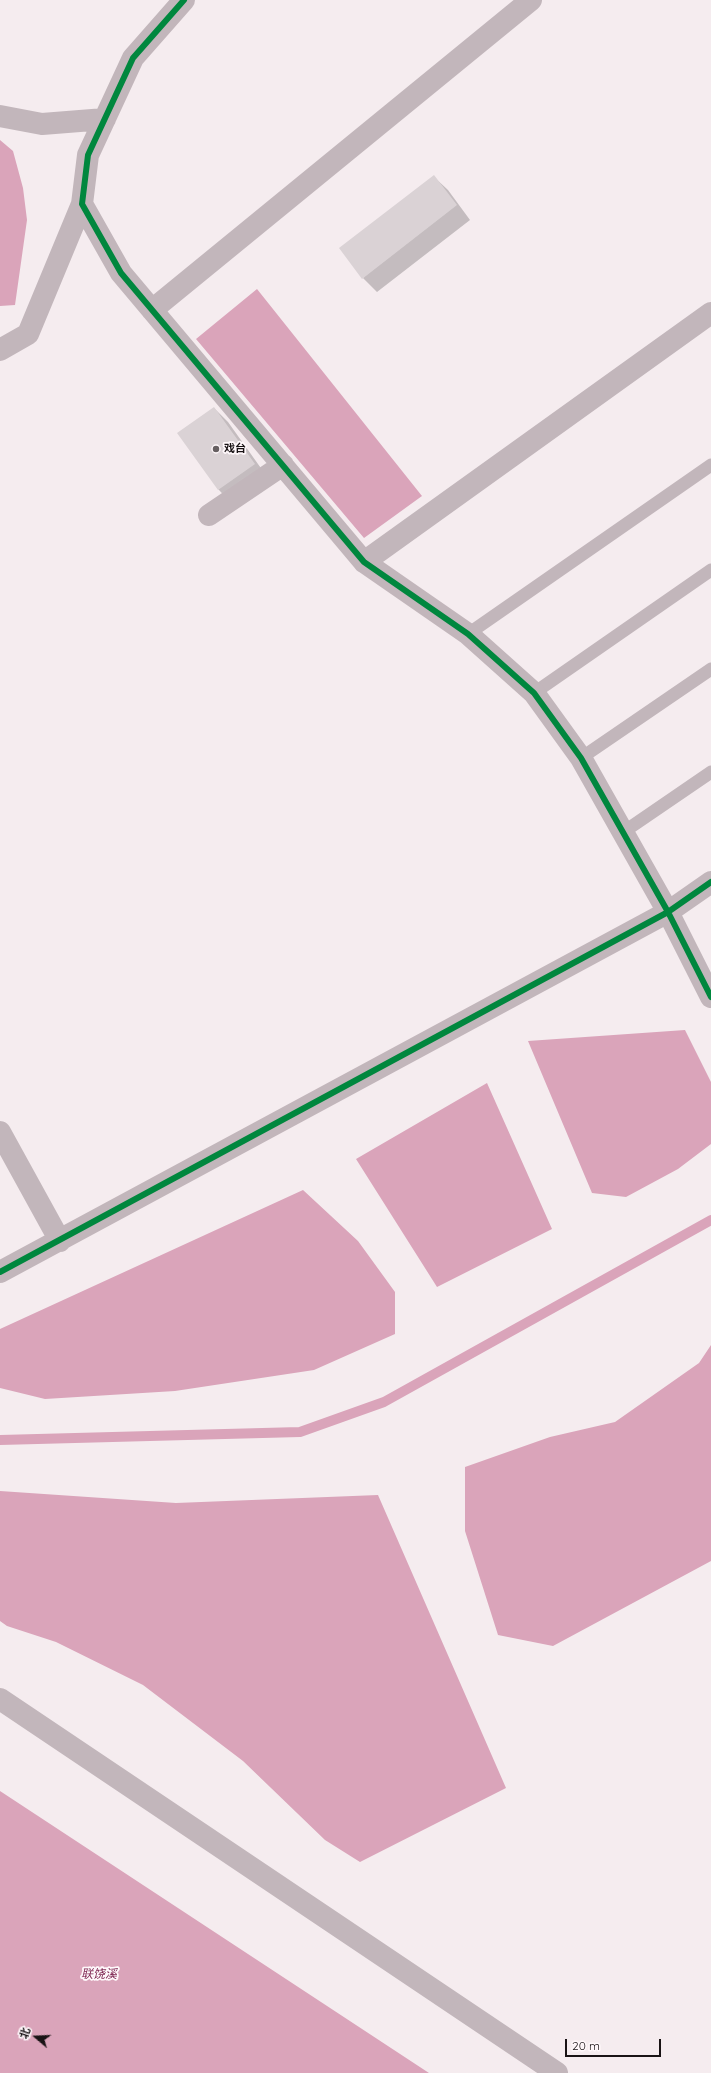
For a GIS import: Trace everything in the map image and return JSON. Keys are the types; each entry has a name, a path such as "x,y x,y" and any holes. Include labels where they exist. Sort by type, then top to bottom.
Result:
{"street":[{"path":"0,350 28,334 82,204 88,155 133,58 184,0"},
{"path":"152,310 531,0"},
{"path":"0,116 42,124 105,119"},
{"path":"82,204 121,273 364,562 468,634 534,693 581,758 668,912 711,997"},
{"path":"364,562 711,313"},
{"path":"209,515 283,465"},
{"path":"0,1272 668,912 711,882"},
{"path":"0,1132 60,1241"},
{"path":"0,1699 557,2073"}],"lane":[{"path":"468,634 711,465"},
{"path":"534,693 711,570"},
{"path":"581,758 711,669"},
{"path":"622,833 711,772"}],"water":[{"path":"0,140 13,151 23,188 27,220 15,305 0,306"},
{"path":"257,289 422,496 364,538 196,339"},
{"path":"685,1030 711,1082 711,1144 678,1169 626,1197 592,1193 528,1041"},
{"path":"487,1083 552,1229 437,1287 356,1159"},
{"path":"303,1190 358,1241 395,1292 395,1334 314,1370 175,1391 45,1399 0,1388 0,1329"},
{"path":"711,1345 711,1561 553,1646 498,1635 465,1531 465,1467 550,1437 615,1422 699,1363"},
{"path":"0,1491 176,1503 378,1495 506,1788 360,1862 325,1840 243,1761 143,1685 56,1642 7,1626 0,1621"},
{"name":"联饶溪","path":"0,1791 429,2073 0,2073"}],"building":[{"path":"434,175 457,205 362,279 339,248"},
{"name":"戏台","path":"214,407 255,464 218,490 177,433"}],"waterway":[{"path":"0,1440 300,1432 384,1402 711,1220"}],"cycle path":[{"path":"184,0 133,58 88,155 82,204 121,273 364,562 468,634 534,693 581,758 668,912 711,997"},
{"path":"0,1272 668,912 711,882"}],"place":[{"name":"戏台","path":"216,449"}]}
